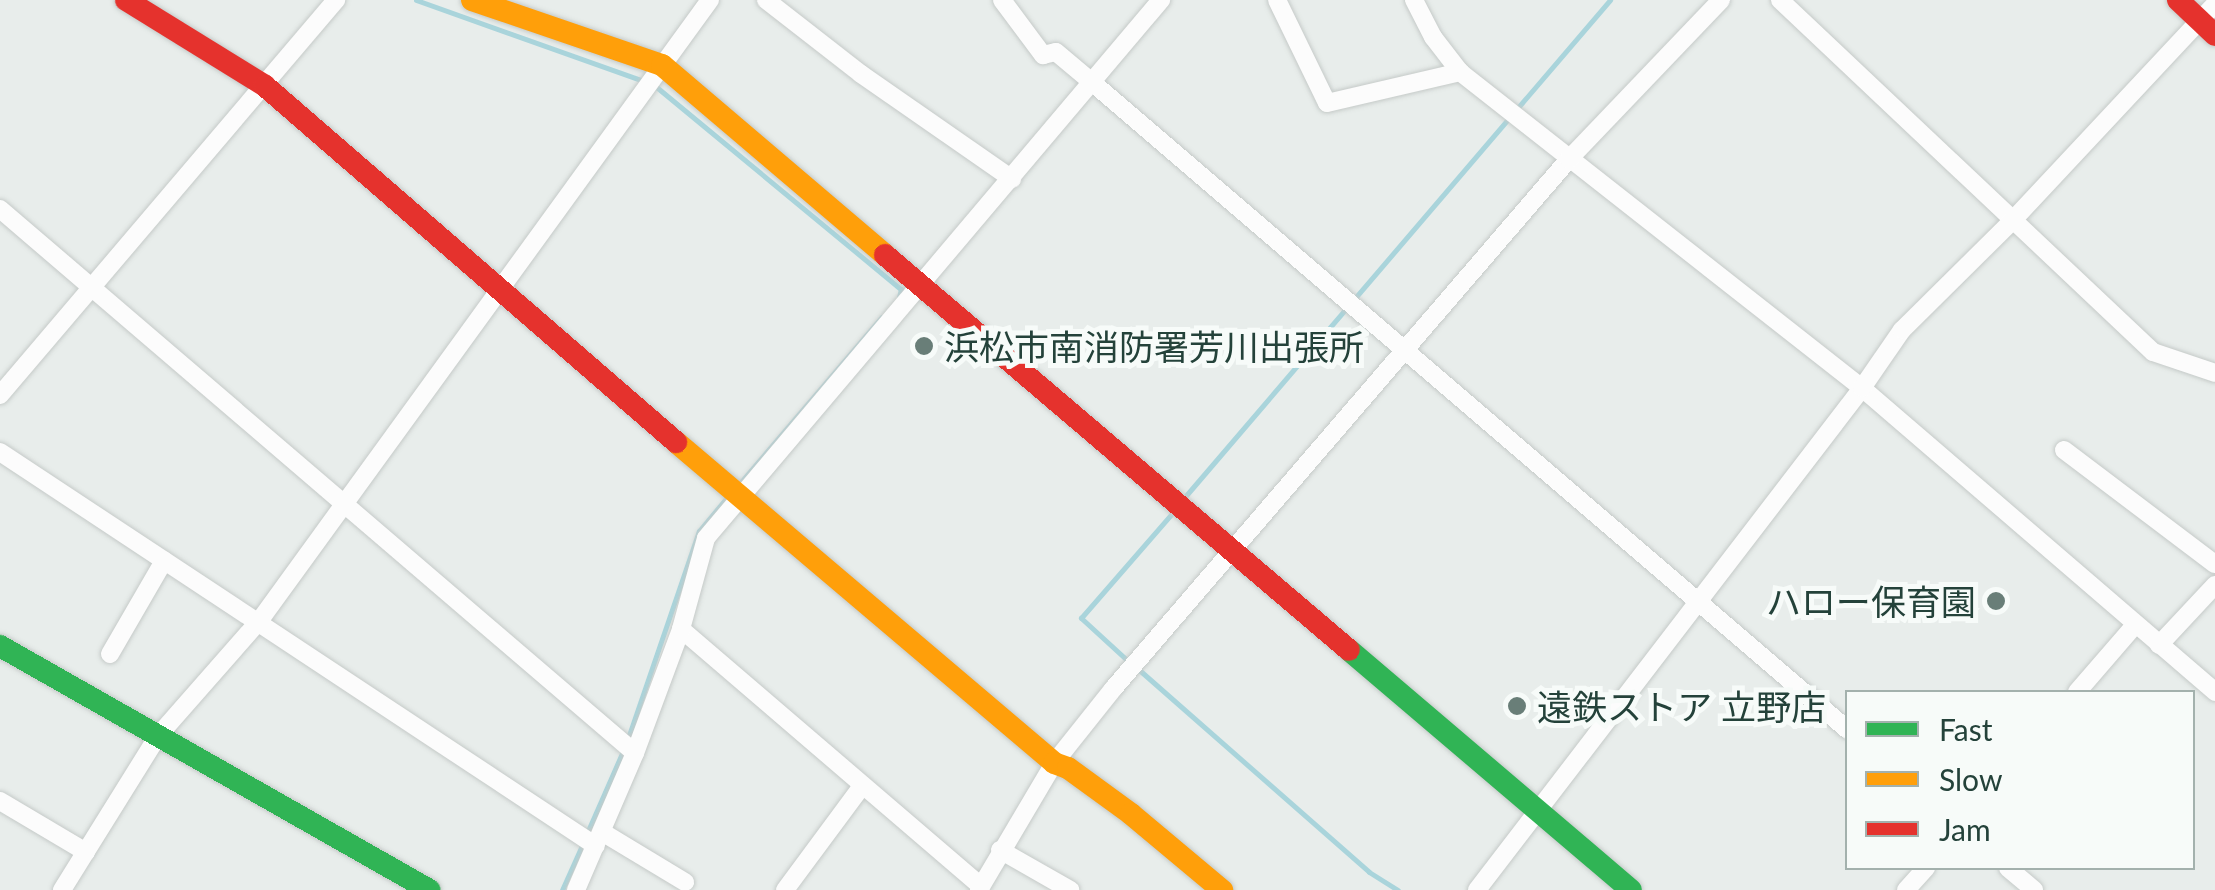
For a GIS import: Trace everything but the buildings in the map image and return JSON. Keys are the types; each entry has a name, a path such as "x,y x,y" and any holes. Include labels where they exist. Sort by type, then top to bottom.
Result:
{"street":[{"path":"126,0 265,86 498,291 1054,763 1068,768 1131,814 1222,890"},
{"path":"0,395 336,0"},
{"path":"472,0 662,65 1631,890"},
{"path":"62,890 158,736 260,620 710,0"},
{"path":"766,0 861,74 1012,179"},
{"path":"1002,0 1043,55 1056,52 1093,83 1845,727"},
{"path":"576,890 635,754 681,629 706,538 736,493 921,286 1162,0"},
{"path":"1277,0 1328,103 1460,72"},
{"path":"1414,0 1433,37 1460,72 1862,388 2159,645 2213,687"},
{"path":"681,629 980,888 1054,763 1402,350 1570,158 1721,0"},
{"path":"1780,0 2154,352 2215,374"},
{"path":"1477,890 1862,388 1902,330 2210,20 2178,0"},
{"path":"0,209 635,754"},
{"path":"2064,450 2215,564"},
{"path":"0,452 599,839 685,882"},
{"path":"110,654 164,560"},
{"path":"2159,645 2215,585"},
{"path":"2079,690 2135,624"},
{"path":"0,646 429,890"},
{"path":"785,890 862,786"},
{"path":"0,801 86,852"},
{"path":"1000,850 1070,890"},
{"path":"1906,890 1924,870"},
{"path":"2010,870 2034,890"}],"waterway":[{"path":"416,0 644,81"},
{"path":"1183,499 1610,0"},
{"path":"654,85 901,289 899,297"},
{"path":"740,483 882,317"},
{"path":"627,741 699,531 729,495"},
{"path":"1128,661 1081,618 1173,512"},
{"path":"1137,668 1369,872 1398,890"},
{"path":"587,833 623,751"},
{"path":"562,890 583,843"}],"traffic: fast":[{"path":"0,646 429,890"},
{"path":"1349,650 1631,890"}],"traffic: slow":[{"path":"472,0 662,65 885,255"},
{"path":"676,442 1054,763 1068,768 1131,814 1222,890"}],"traffic: jam":[{"path":"126,0 265,86 676,442"},
{"path":"2178,0 2215,35"},
{"path":"885,255 1349,650"}],"place":[{"name":"浜松市南消防署芳川出張所","path":"924,346"},
{"name":"ハロー保育園","path":"1996,601"},
{"name":"遠鉄ストア 立野店","path":"1517,706"}]}
